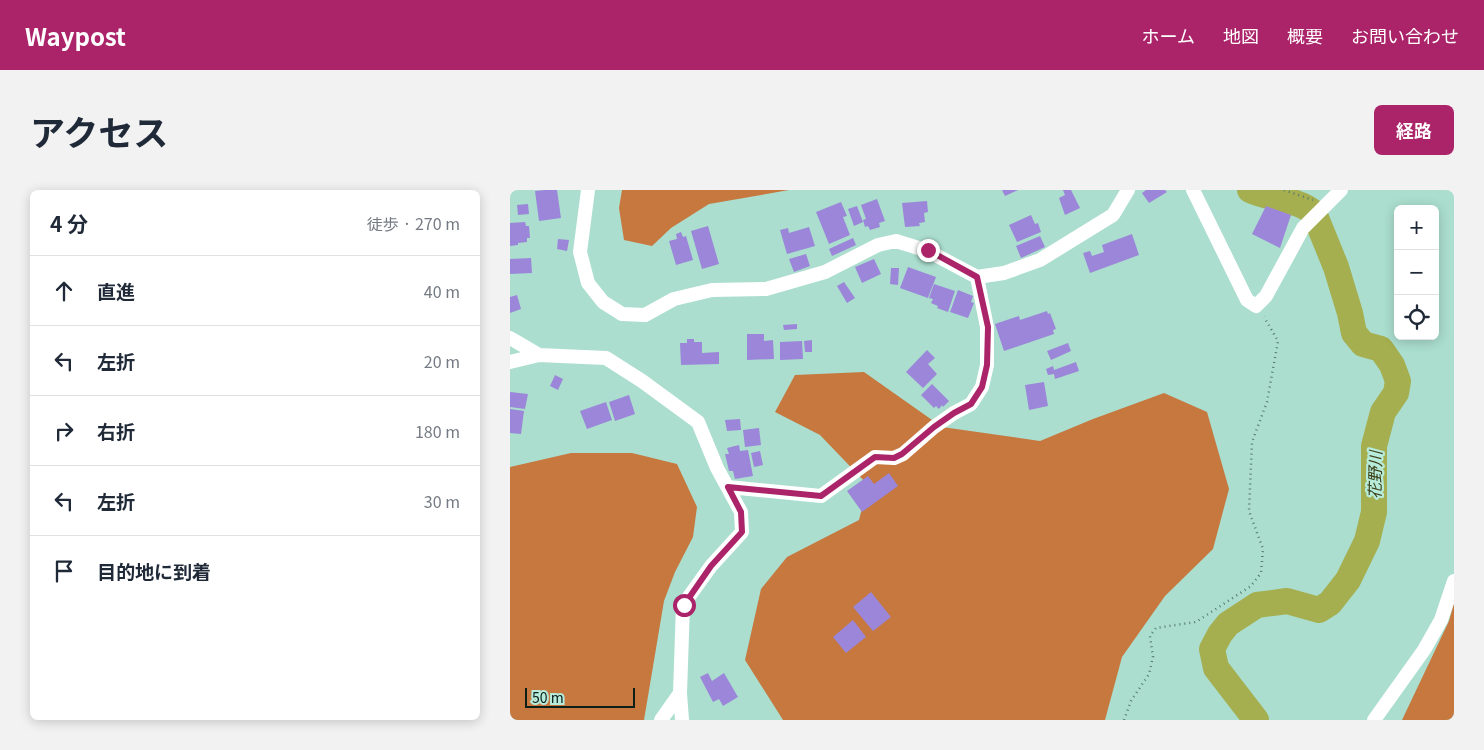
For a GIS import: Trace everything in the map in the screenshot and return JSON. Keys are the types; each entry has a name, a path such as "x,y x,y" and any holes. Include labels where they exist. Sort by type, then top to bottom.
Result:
{"street":[{"path":"588,190 580,252 588,283 603,302 622,314 645,315 674,299 712,290 766,289 825,272 878,245 896,241 928,250 977,277 1004,273 1040,260 1113,215 1128,190"},
{"path":"1193,190 1246,300 1256,306 1266,296 1303,228 1341,190"},
{"path":"728,487 821,496 875,457 894,458 902,454 934,427 971,404 982,387 987,365 988,327 977,277"},
{"path":"510,338 539,355"},
{"path":"510,362 539,355 606,358 642,381 698,422 717,468 741,512 742,532 711,566 684,605 680,693 682,720"},
{"path":"1374,720 1424,650 1441,620 1454,581"},
{"path":"661,720 680,693"}],"path":[{"path":"1284,190 1313,200 1322,210"},
{"path":"1124,720 1131,700 1148,674 1153,657 1150,636 1156,628 1196,622 1251,586 1261,574 1263,549 1249,511 1252,442 1267,402 1278,341 1256,306"}],"shaded area":[{"path":"622,190 789,190 709,204 671,228 652,246 624,240 619,208"},
{"path":"864,372 942,427 1040,441 1164,393 1207,412 1229,489 1213,549 1165,596 1122,657 1105,720 783,720 745,660 761,589 787,557 859,520 868,485 820,435 775,412 795,375"},
{"path":"571,453 632,453 677,464 697,507 693,537 675,572 664,601 644,720 510,720 510,467"},
{"path":"1454,603 1454,720 1402,720 1449,621"}],"building":[{"path":"557,190 561,218 539,221 535,191"},
{"path":"1002,190 1018,190 1005,196"},
{"path":"1063,190 1071,190 1080,208 1065,215 1059,198 1065,195"},
{"path":"1146,190 1165,190 1167,192 1149,203 1142,193"},
{"path":"877,199 885,221 879,223 880,227 870,230 868,226 865,227 863,220 866,219 861,205"},
{"path":"927,201 928,212 924,213 925,222 919,223 920,226 905,227 902,203"},
{"path":"841,202 847,216 843,217 850,235 829,244 816,212"},
{"path":"528,204 529,214 518,215 517,205"},
{"path":"857,206 863,222 854,226 848,209"},
{"path":"1266,206 1291,215 1280,248 1252,234"},
{"path":"1031,215 1035,224 1038,223 1041,232 1017,242 1009,225"},
{"path":"525,222 526,226 529,226 530,238 527,238 527,242 510,246 510,223"},
{"path":"708,226 719,264 702,269 691,231"},
{"path":"809,227 815,246 787,254 780,230 788,228 789,233"},
{"path":"681,232 683,237 686,236 693,260 676,265 669,241 677,239 676,234"},
{"path":"1132,234 1139,255 1090,273 1083,253 1090,251 1092,256 1104,252 1102,245"},
{"path":"1040,236 1045,247 1021,258 1016,246"},
{"path":"853,238 856,245 832,256 829,249"},
{"path":"558,239 569,240 567,251 557,249"},
{"path":"806,254 810,266 794,272 789,259"},
{"path":"531,258 532,273 510,274 510,259"},
{"path":"874,259 881,274 862,283 855,267"},
{"path":"908,267 936,277 928,298 900,288"},
{"path":"891,268 899,268 898,285 890,284"},
{"path":"844,282 855,298 847,303 837,286"},
{"path":"934,284 955,291 948,312 937,308 938,306 931,303 933,299 929,298"},
{"path":"958,290 973,296 971,302 974,303 968,318 950,312"},
{"path":"517,295 521,309 510,313 510,297"},
{"path":"1047,311 1048,314 1050,313 1056,329 1053,330 1054,334 1004,351 995,324 1019,316 1020,320"},
{"path":"797,324 797,329 784,330 783,325"},
{"path":"747,334 764,334 764,341 773,340 774,359 747,360"},
{"path":"687,339 694,339 694,342 702,342 702,353 719,352 719,364 681,365 680,343 687,343"},
{"path":"812,340 812,352 805,352 804,341"},
{"path":"802,341 803,359 780,360 780,342"},
{"path":"1068,343 1071,351 1051,360 1047,351"},
{"path":"927,350 935,358 928,364 937,374 923,388 906,372"},
{"path":"1076,362 1079,371 1055,379 1054,374 1048,375 1046,369 1053,366 1054,370"},
{"path":"555,375 563,379 558,390 550,386"},
{"path":"1044,382 1048,406 1029,410 1025,385"},
{"path":"932,384 949,401 939,409 936,406 934,408 921,395"},
{"path":"510,392 528,394 525,409 510,407"},
{"path":"629,395 635,414 615,421 609,402"},
{"path":"606,402 612,420 587,429 580,411"},
{"path":"510,409 524,411 521,434 510,433"},
{"path":"740,419 741,430 727,431 725,420"},
{"path":"759,428 761,445 745,447 743,430"},
{"path":"739,445 740,451 748,450 753,476 735,479 733,471 729,471 725,454 729,454 727,448"},
{"path":"760,451 763,465 754,467 751,453"},
{"path":"889,473 898,486 862,512 847,491 868,476 874,484"},
{"path":"871,592 891,617 873,631 853,607"},
{"path":"853,620 866,637 846,653 833,637"},
{"path":"708,673 712,681 724,673 738,697 723,706 719,699 713,702 700,677"}],"waterway":[{"name":"花野川","path":"1250,190 1300,204 1314,213 1336,267 1354,333 1363,344 1381,349 1392,365 1398,381 1396,393 1383,412 1374,446 1374,512 1367,541 1348,580 1330,603 1319,610 1287,601 1257,605 1228,624 1212,649 1216,668 1256,720"}],"route":[{"path":"684,605 711,566 742,532 741,512 728,487 821,496 875,457 894,458 902,454 934,427 971,404 982,387 987,365 988,327 977,277 928,250"}]}
